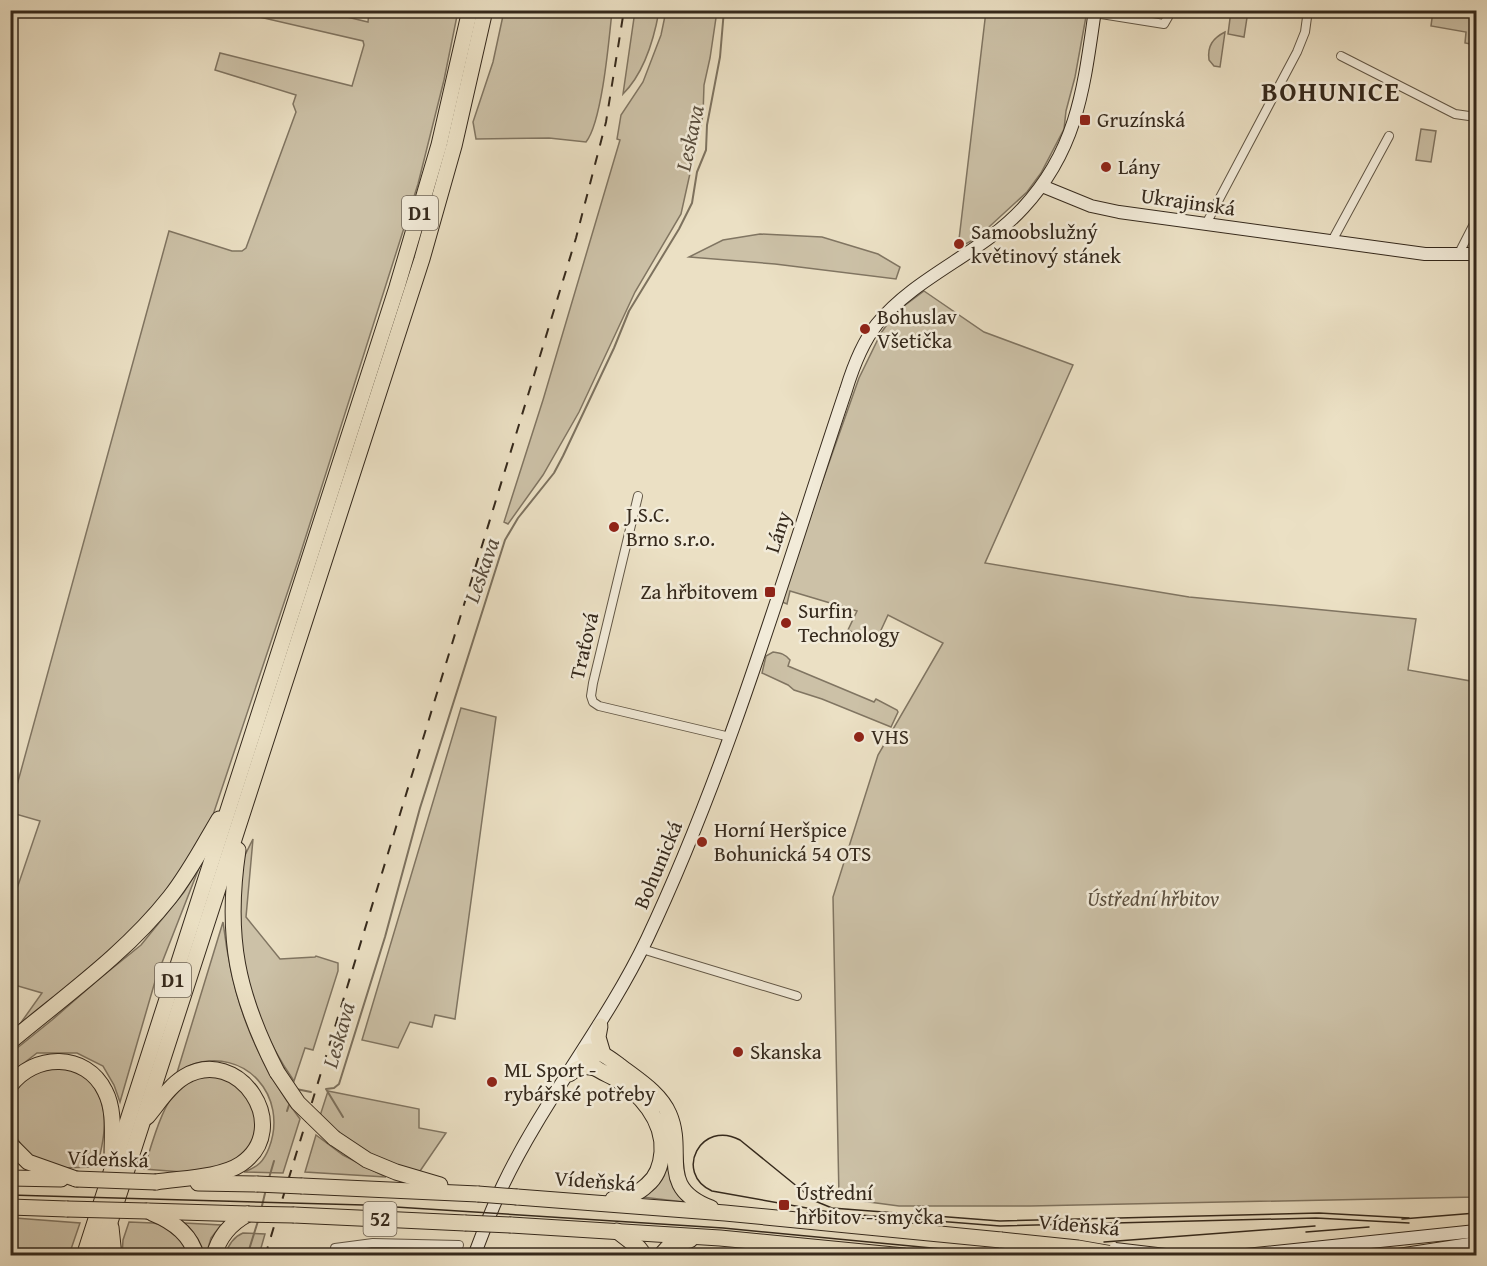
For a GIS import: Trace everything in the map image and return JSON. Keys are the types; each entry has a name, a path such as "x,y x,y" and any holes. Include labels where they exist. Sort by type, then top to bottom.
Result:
{"highway":[{"name":"D1","path":"99,1256 142,1124 419,216 452,97 470,10"},
{"name":"D1","path":"84,1256 422,259 456,137 485,10"},
{"path":"10,1042 124,946 158,912 188,873 242,792"},
{"path":"242,792 232,910 233,942 244,995 256,1030 277,1072 306,1113 334,1138 367,1160 396,1172 473,1193"},
{"path":"600,1026 598,1037 603,1054"},
{"path":"585,1202 618,1199 640,1191 655,1177 662,1154 659,1128 649,1109 632,1090 595,1068 586,1059 584,1052 591,1050 603,1054 649,1089 668,1112 672,1126 676,1170 683,1190 692,1199 725,1213"},
{"path":"10,1086 26,1070 48,1061 72,1063 92,1074 106,1091 111,1108 112,1169"},
{"path":"569,1074 582,1067 595,1068"},
{"path":"142,1124 178,1081 189,1074 201,1071 222,1071 240,1079 255,1095 262,1113 260,1140 253,1153 244,1162 224,1172 156,1182"},
{"path":"10,1144 28,1162 76,1179"},
{"name":"Vídeňská","path":"10,1178 473,1193 725,1213 1078,1248"},
{"path":"10,1214 18,1207"},
{"name":"52","path":"18,1207 465,1222 720,1238 904,1256"},
{"path":"147,1211 164,1218 178,1228 191,1242 196,1256"},
{"path":"214,1256 224,1233 235,1222 249,1214"},
{"path":"111,1221 114,1256"},
{"path":"617,1231 639,1248 645,1256"},
{"path":"660,1256 669,1245 676,1241 720,1238"},
{"name":"52","path":"1078,1248 1125,1256"}],"street":[{"path":"1095,12 1164,24 1172,10"},
{"path":"1206,224 1296,52 1305,32 1308,10"},
{"name":"Lány","path":"709,795 846,390 867,339 897,304 1001,229 1018,214 1042,186 1061,154 1076,118 1086,74 1095,12"},
{"path":"1341,57 1455,114 1476,117"},
{"path":"1332,241 1389,136"},
{"name":"Ukrajinská","path":"1042,186 1100,208 1425,254 1476,254"},
{"path":"1458,255 1476,220"},
{"name":"Traťová","path":"638,496 593,683 591,696 593,702 599,706 730,737"},
{"name":"Bohunická","path":"474,1256 503,1184 528,1139 600,1026 642,949 709,795"},
{"path":"642,949 797,996"},
{"path":"1236,1256 1476,1231"},
{"name":"Bohunická","path":"483,1235 483,1256"},
{"path":"335,1252 373,1243 459,1245"},
{"path":"1392,1256 1476,1243"},
{"name":"Vídeňská","path":"1078,1248 1106,1248 1174,1256"}],"green space":[{"path":"233,11 322,11 368,22 369,11 458,11 444,80 418,184 299,558 213,815 180,876 141,923 11,1035 10,1031 15,1031 42,993 11,984 11,906 40,821 12,813 11,807 169,231 232,251 242,251 246,248 296,112 293,104 296,95 215,70 220,53 352,86 364,45 363,41"},
{"path":"504,11 612,11 600,99 592,132 586,142 549,138 476,139 473,122 493,62"},
{"path":"635,11 659,11 647,55 637,76 623,94"},
{"path":"666,11 717,11 704,85 703,115 681,214 635,292 579,412 543,475 508,524 504,522 543,400 620,140 617,139 621,115 643,82 661,35"},
{"path":"986,11 1087,11 1064,129 1041,173 1027,192 977,238 958,248"},
{"path":"1231,11 1248,11 1244,37 1228,34"},
{"path":"1433,11 1476,11 1476,45 1465,43 1466,32 1431,26"},
{"path":"1225,32 1220,67 1214,66 1209,60 1210,47 1217,37"},
{"path":"1421,129 1436,131 1431,162 1416,160"},
{"path":"760,234 822,237 878,254 900,267 896,279 775,264 689,257 723,240"},
{"name":"Ústřední hřbitov","path":"924,291 984,332 1073,365 985,563 1189,597 1416,619 1408,670 1476,682 1476,1197 1030,1206 899,1206 839,1198 833,897 878,755 943,643 888,615 875,643 848,630 857,611 790,591 787,604 780,601 859,378 881,333 896,312"},
{"path":"773,652 783,654 788,658 790,660 788,666 874,702 876,699 897,710 891,727 794,690 762,673 766,656"},
{"path":"461,708 496,717 455,1019 435,1015 432,1027 410,1022 398,1048 362,1040"},
{"path":"253,839 246,917 280,959 316,956 338,963 338,971 313,1050 305,1048 294,1081 269,1039 259,1016 246,970 240,922 240,873 242,862"},
{"path":"199,868 156,978 120,1102 114,1085 103,1066 77,1053 37,1053 11,1073 11,1053 141,945 184,892"},
{"path":"223,922 232,976 247,1026 269,1073 300,1119 283,1173 244,1172 257,1166 265,1157 274,1129 273,1110 258,1080 245,1069 229,1063 211,1061 191,1065 176,1076"},
{"path":"66,1067 85,1076 100,1098 104,1132 97,1167 58,1168 38,1161 25,1151 11,1129 11,1102 14,1090 37,1071"},
{"path":"217,1075 250,1091 258,1134 238,1162 195,1173 144,1169 159,1122 170,1099 185,1083"},
{"path":"328,1091 419,1109 419,1128 446,1133 418,1174 372,1157 319,1119"},
{"path":"653,1100 664,1119 686,1201 684,1202 642,1197 657,1180"},
{"path":"316,1135 343,1155 386,1177 305,1172"},
{"path":"11,1219 80,1223 69,1255 11,1255"},
{"path":"129,1222 168,1226 194,1256 122,1256 123,1240"},
{"path":"184,1223 221,1225 211,1238 206,1255 197,1238"},
{"path":"243,1233 265,1234 259,1255 225,1255 231,1242"}],"waterway":[{"name":"Leskava","path":"343,1117 326,1089 334,1088 339,1084 385,937 420,808 505,540 518,518 554,473 614,348 629,311 679,229 692,203 697,172 706,150 707,125 720,57 724,10"},
{"name":"Leskava","path":"296,1089 311,1092"},
{"name":"Leskava","path":"287,1111 290,1102"},
{"name":"Leskava","path":"269,1178 274,1161"},
{"name":"Leskava","path":"261,1210 266,1189"},
{"name":"Leskava","path":"247,1256 258,1221"}],"tram line":[{"path":"1409,1218 1319,1213 1000,1221 832,1208 815,1201 740,1140 726,1135 704,1142 693,1161 694,1172 700,1183 712,1191 835,1213 1000,1226 1316,1218 1409,1223"},
{"path":"10,1195 364,1205 723,1228 984,1253 1055,1253"},
{"path":"1402,1219 1476,1213"},
{"path":"1104,1242 1315,1226"},
{"path":"1306,1232 1369,1227"}],"railway":[{"path":"265,1256 576,238 606,122 624,10"}],"place":[{"name":"Gruzínská","path":"1085,120"},
{"name":"Lány","path":"1106,167"},
{"name":"Samoobslužný květinový stánek","path":"959,244"},
{"name":"Bohuslav Všetička","path":"865,329"},
{"name":"J.S.C. Brno s.r.o.","path":"614,527"},
{"name":"Za hřbitovem","path":"770,592"},
{"name":"Surfin Technology","path":"786,623"},
{"name":"VHS","path":"859,737"},
{"name":"Horní Heršpice Bohunická 54 OTS","path":"702,842"},
{"name":"Skanska","path":"738,1052"},
{"name":"ML Sport - rybářské potřeby","path":"492,1082"},
{"name":"Ústřední hřbitov - smyčka","path":"784,1205"}],"district":[{"name":"BOHUNICE","path":"1331,92"}]}
